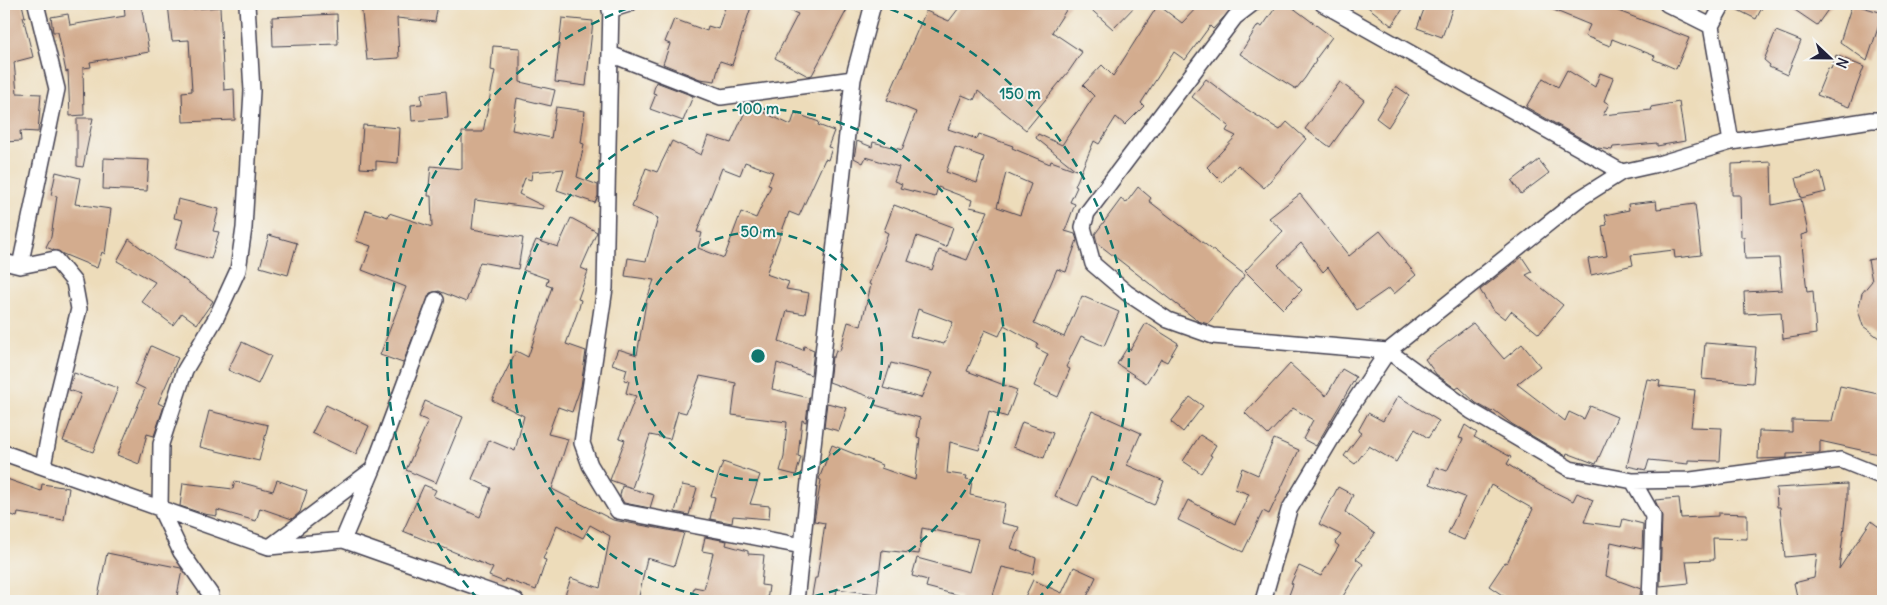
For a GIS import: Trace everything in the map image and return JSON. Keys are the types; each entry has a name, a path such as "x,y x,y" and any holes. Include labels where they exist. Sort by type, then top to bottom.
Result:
{"street":[{"path":"20,266 57,89 36,4"},
{"path":"210,601 211,595 181,552 160,508 161,444 185,370 216,318 238,270 244,228 252,91 247,4"},
{"path":"629,4 611,7 605,288 582,443 584,451 590,465 618,512 802,546"},
{"path":"796,601 853,79 873,4"},
{"path":"1252,4 1235,17 1087,212 1083,227 1092,264 1127,293 1168,320 1212,336 1388,351 1471,411 1570,469 1633,481 1690,480 1841,460 1883,478"},
{"path":"1322,4 1622,172"},
{"path":"1667,4 1711,26"},
{"path":"1723,4 1711,26 1731,142"},
{"path":"610,54 721,97 853,79"},
{"path":"1262,601 1289,510 1388,351 1579,199 1622,172 1658,164 1731,142 1871,120 1883,120"},
{"path":"4,262 20,266 55,259 74,282 79,309 53,414 43,466"},
{"path":"343,540 373,469 436,300"},
{"path":"4,453 269,547 343,540 516,601"},
{"path":"269,547 373,469"},
{"path":"1633,481 1653,516 1650,601"}],"building":[{"path":"4,4 22,4 25,17 23,17 33,57 14,62 17,93 41,94 38,132 20,131 21,141 4,142"},
{"path":"124,4 141,4 149,52 90,62 91,67 83,68 84,115 70,116 68,71 66,72 58,32 53,32 51,17 68,14 70,25 125,16"},
{"path":"168,4 183,4 183,10 220,7 224,90 234,89 235,120 183,122 182,92 192,91 189,40 172,41"},
{"path":"361,4 438,4 435,22 397,18 399,58 367,60"},
{"path":"726,4 752,4 732,65 720,61 715,81 700,79 663,64 670,44 665,42 674,19 707,31 708,26 718,29"},
{"path":"775,4 850,4 812,75 808,76 775,58 798,14"},
{"path":"962,4 1070,4 1052,32 1082,52 1036,111 1039,114 1026,130 978,91 974,100 962,95 948,129 977,139 979,134 1013,146 1012,148 1050,164 1051,161 1076,170 1036,138 1038,134 1062,145 1094,96 1083,85 1102,65 1113,76 1158,5 1182,23 1200,4 1236,4 1213,29 1210,26 1185,60 1174,52 1141,103 1144,106 1125,125 1116,117 1099,144 1094,141 1075,186 1077,187 1070,202 1075,204 1065,231 1075,234 1077,240 1066,272 1057,269 1034,323 1064,337 1082,296 1119,312 1104,346 1081,336 1066,367 1070,369 1058,397 1034,386 1048,354 1036,348 1038,344 1004,325 999,336 985,330 967,371 1017,390 1007,417 989,411 979,450 950,442 947,473 967,476 966,479 972,480 970,495 1005,503 1001,523 1019,527 1011,548 1036,558 1033,574 1002,567 991,601 959,601 961,596 926,587 928,580 912,576 917,558 969,572 978,539 922,528 919,554 882,550 877,594 837,589 835,601 811,601 815,578 817,578 825,523 814,521 821,480 819,479 832,445 882,465 881,468 915,480 920,438 917,437 920,418 875,405 876,399 829,382 832,357 834,357 836,350 840,351 848,322 861,326 871,285 869,284 888,233 884,231 894,205 953,227 946,247 917,236 908,261 932,270 939,250 967,260 988,211 970,207 972,200 938,187 935,197 900,188 902,184 894,181 899,167 866,157 863,163 854,158 857,141 872,147 873,142 902,150 916,112 887,100 926,11 949,21","holes":["955,147 984,157 977,183 946,172","1006,173 1031,184 1020,215 997,207","918,309 953,322 944,344 910,336","891,363 932,373 921,398 883,388"]},
{"path":"1085,4 1137,4 1113,29"},
{"path":"1278,4 1288,4 1332,37 1296,89 1240,54 1258,25 1262,27"},
{"path":"1364,4 1406,4 1392,26"},
{"path":"1426,4 1454,4 1442,37 1417,28"},
{"path":"1539,4 1615,4 1613,9 1689,38 1676,69 1653,59 1655,56 1612,39 1610,46 1585,36 1590,25"},
{"path":"1732,4 1764,4 1756,19 1732,7"},
{"path":"1786,4 1832,4 1817,25"},
{"path":"1852,4 1883,13 1867,61 1840,42"},
{"path":"337,14 338,44 273,46 272,17"},
{"path":"562,18 593,21 586,86 555,82"},
{"path":"1776,31 1801,41 1787,75 1769,67 1770,65 1764,60"},
{"path":"493,46 520,48 520,82 555,90 551,106 517,98 512,130 551,138 556,107 585,111 581,143 584,144 577,177 598,185 598,196 595,203 557,190 564,169 532,172 531,180 525,178 519,194 543,206 543,209 475,200 472,229 523,238 518,269 480,262 466,302 439,291 430,293 403,363 380,355 406,287 362,270 371,246 356,241 366,210 388,217 389,213 432,227 431,196 428,196 431,166 462,169 462,132 483,132 495,71 491,70"},
{"path":"1836,55 1864,67 1849,107 1817,95 1828,68 1831,69"},
{"path":"1567,70 1595,87 1600,73 1613,78 1604,101 1609,104 1603,115 1652,110 1651,107 1679,102 1685,141 1657,146 1657,143 1613,147 1612,150 1598,148 1526,107 1543,78 1558,87"},
{"path":"1206,79 1243,107 1280,130 1287,122 1306,139 1264,188 1238,165 1222,182 1207,167 1236,136 1226,131 1229,126 1192,97"},
{"path":"656,82 693,96 683,121 650,109 656,94 653,93"},
{"path":"1340,82 1364,100 1330,147 1305,129"},
{"path":"1396,86 1409,95 1388,127 1376,118"},
{"path":"446,91 448,118 412,121 411,105 422,104 421,94"},
{"path":"748,105 791,125 795,113 819,122 818,125 834,131 828,147 832,148 828,160 825,159 799,216 789,212 766,274 789,282 786,289 809,293 805,314 787,311 779,341 803,350 804,346 814,350 811,375 777,363 772,389 809,398 806,422 802,420 798,456 801,457 796,475 780,471 784,457 787,422 732,415 736,383 700,376 686,413 678,411 670,439 650,435 632,488 610,480 625,440 619,438 636,396 626,393 629,381 624,380 627,369 612,364 618,349 637,355 646,302 654,280 625,276 628,258 646,261 658,218 632,207 646,168 657,172 672,141 701,155 708,136 731,143","holes":["745,162 773,172 768,185 771,186 756,218 741,212 724,258 698,248 702,233 697,232 722,168 740,175"]},
{"path":"77,118 93,118 83,167 77,166"},
{"path":"363,125 400,128 398,163 376,161 376,169 360,168"},
{"path":"104,158 149,160 147,191 103,189"},
{"path":"1539,160 1549,173 1521,194 1512,181"},
{"path":"1771,162 1772,205 1801,199 1808,233 1801,235 1807,292 1813,291 1816,334 1783,339 1781,312 1745,314 1744,292 1782,290 1779,258 1745,259 1744,237 1741,237 1740,195 1732,195 1732,164"},
{"path":"56,172 80,178 75,204 111,209 105,254 102,252 97,268 46,247 51,237 57,196 51,195"},
{"path":"1821,172 1826,192 1801,198 1796,178"},
{"path":"1138,187 1151,198 1149,201 1245,275 1208,324 1198,321 1097,243 1095,234 1121,199 1126,203"},
{"path":"1300,194 1349,256 1380,231 1416,275 1394,294 1389,288 1357,310 1328,267 1323,272 1301,243 1278,265 1302,290 1283,309 1245,271 1283,231 1269,218"},
{"path":"178,199 219,209 213,231 219,232 211,259 175,249 183,220 174,218"},
{"path":"1656,201 1657,209 1695,204 1701,255 1675,258 1674,250 1631,255 1633,265 1591,275 1588,259 1607,256 1602,226 1607,225 1605,215 1629,210 1628,204"},
{"path":"571,218 597,232 581,268 588,271 578,299 581,300 579,308 566,344 586,351 581,386 572,412 558,407 548,434 568,439 552,489 613,520 684,533 674,566 647,558 638,601 563,601 571,578 600,588 610,536 590,525 583,538 557,525 543,559 546,560 536,590 505,579 504,582 489,576 493,568 403,531 424,485 436,490 433,496 480,517 491,488 472,479 489,440 515,451 524,416 492,400 516,351 528,357 552,287 546,285 548,279 523,270 536,240 558,247"},
{"path":"269,235 297,243 288,275 260,267"},
{"path":"129,239 213,301 197,324 182,313 173,325 141,301 155,282 117,261"},
{"path":"1522,257 1532,272 1526,275 1563,305 1539,334 1511,311 1505,319 1492,309 1480,290"},
{"path":"1883,257 1883,341 1863,326 1858,310 1862,293 1872,281 1868,260"},
{"path":"1146,323 1178,343 1167,362 1161,359 1146,383 1117,364 1127,348 1130,350"},
{"path":"1473,323 1504,359 1522,344 1540,366 1517,384 1565,421 1569,412 1584,419 1590,406 1617,417 1596,464 1567,453 1566,456 1512,424 1494,410 1492,412 1476,403 1459,387 1456,389 1436,374 1425,359"},
{"path":"242,342 271,356 258,384 228,370"},
{"path":"1705,343 1756,347 1753,383 1702,379"},
{"path":"151,346 178,358 158,403 164,406 154,436 147,434 139,464 117,455 145,389 135,384"},
{"path":"1290,364 1326,396 1342,369 1356,377 1316,446 1303,439 1313,420 1293,408 1268,435 1245,413"},
{"path":"74,373 118,388 93,452 63,441 81,394 69,390"},
{"path":"1647,379 1660,381 1659,386 1695,390 1691,427 1722,428 1720,461 1688,460 1688,464 1649,460 1646,470 1627,466"},
{"path":"1840,386 1883,395 1883,455 1820,441 1820,453 1787,454 1787,458 1758,459 1759,431 1792,432 1792,420 1832,421"},
{"path":"1398,396 1439,421 1428,438 1415,429 1396,462 1369,446 1355,464 1344,456 1361,433 1358,431 1368,413 1383,421"},
{"path":"1190,397 1203,406 1183,432 1171,422"},
{"path":"425,401 463,417 436,483 406,470 428,421 419,417"},
{"path":"827,403 847,408 839,431 824,427"},
{"path":"326,405 369,426 356,454 312,433"},
{"path":"209,411 268,425 259,461 200,447"},
{"path":"1092,411 1141,433 1127,465 1164,481 1154,505 1091,477 1078,506 1055,496"},
{"path":"1022,422 1053,433 1044,458 1013,447"},
{"path":"1465,425 1477,433 1474,437 1511,457 1507,464 1542,486 1573,501 1577,493 1593,500 1584,522 1621,527 1623,519 1643,524 1642,549 1611,542 1606,576 1641,589 1639,601 1511,601 1489,586 1505,562 1507,563 1533,509 1491,485 1464,540 1448,533 1465,497 1430,484 1436,467 1447,471 1463,439 1459,438"},
{"path":"1200,435 1216,445 1210,455 1212,456 1201,473 1183,461"},
{"path":"1274,439 1299,450 1269,514 1263,511 1243,552 1178,520 1188,500 1235,524 1249,494 1235,489 1242,468 1258,475"},
{"path":"723,462 760,475 750,504 770,506 769,519 733,516 732,523 710,519 715,497 711,496"},
{"path":"4,478 41,491 42,484 69,488 64,520 18,513 17,517 4,512"},
{"path":"277,480 307,491 300,512 292,519 260,508 256,521 217,510 217,516 180,506 183,483 233,489 235,481 273,491"},
{"path":"1847,484 1847,501 1839,569 1871,521 1883,530 1883,601 1833,601 1832,598 1819,601 1798,601 1794,583 1814,578 1817,554 1785,557 1780,507 1777,507 1776,488"},
{"path":"682,485 697,488 689,515 675,512"},
{"path":"622,486 654,495 650,508 624,503 620,496"},
{"path":"1338,487 1353,495 1345,512 1375,534 1356,559 1363,564 1340,601 1296,601 1288,598 1293,584 1291,583 1299,566 1321,576 1339,546 1335,543 1341,535 1319,524"},
{"path":"1679,498 1681,518 1718,516 1718,513 1747,514 1747,539 1713,538 1714,560 1686,561 1689,583 1660,586 1662,516 1655,500"},
{"path":"705,537 727,541 726,545 748,551 748,554 764,555 761,585 769,586 767,601 691,601 694,587 704,589 713,553 702,551"},
{"path":"107,553 181,568 176,601 97,601"},
{"path":"1074,567 1096,577 1085,601 1023,601 1033,580 1062,593"}]}
